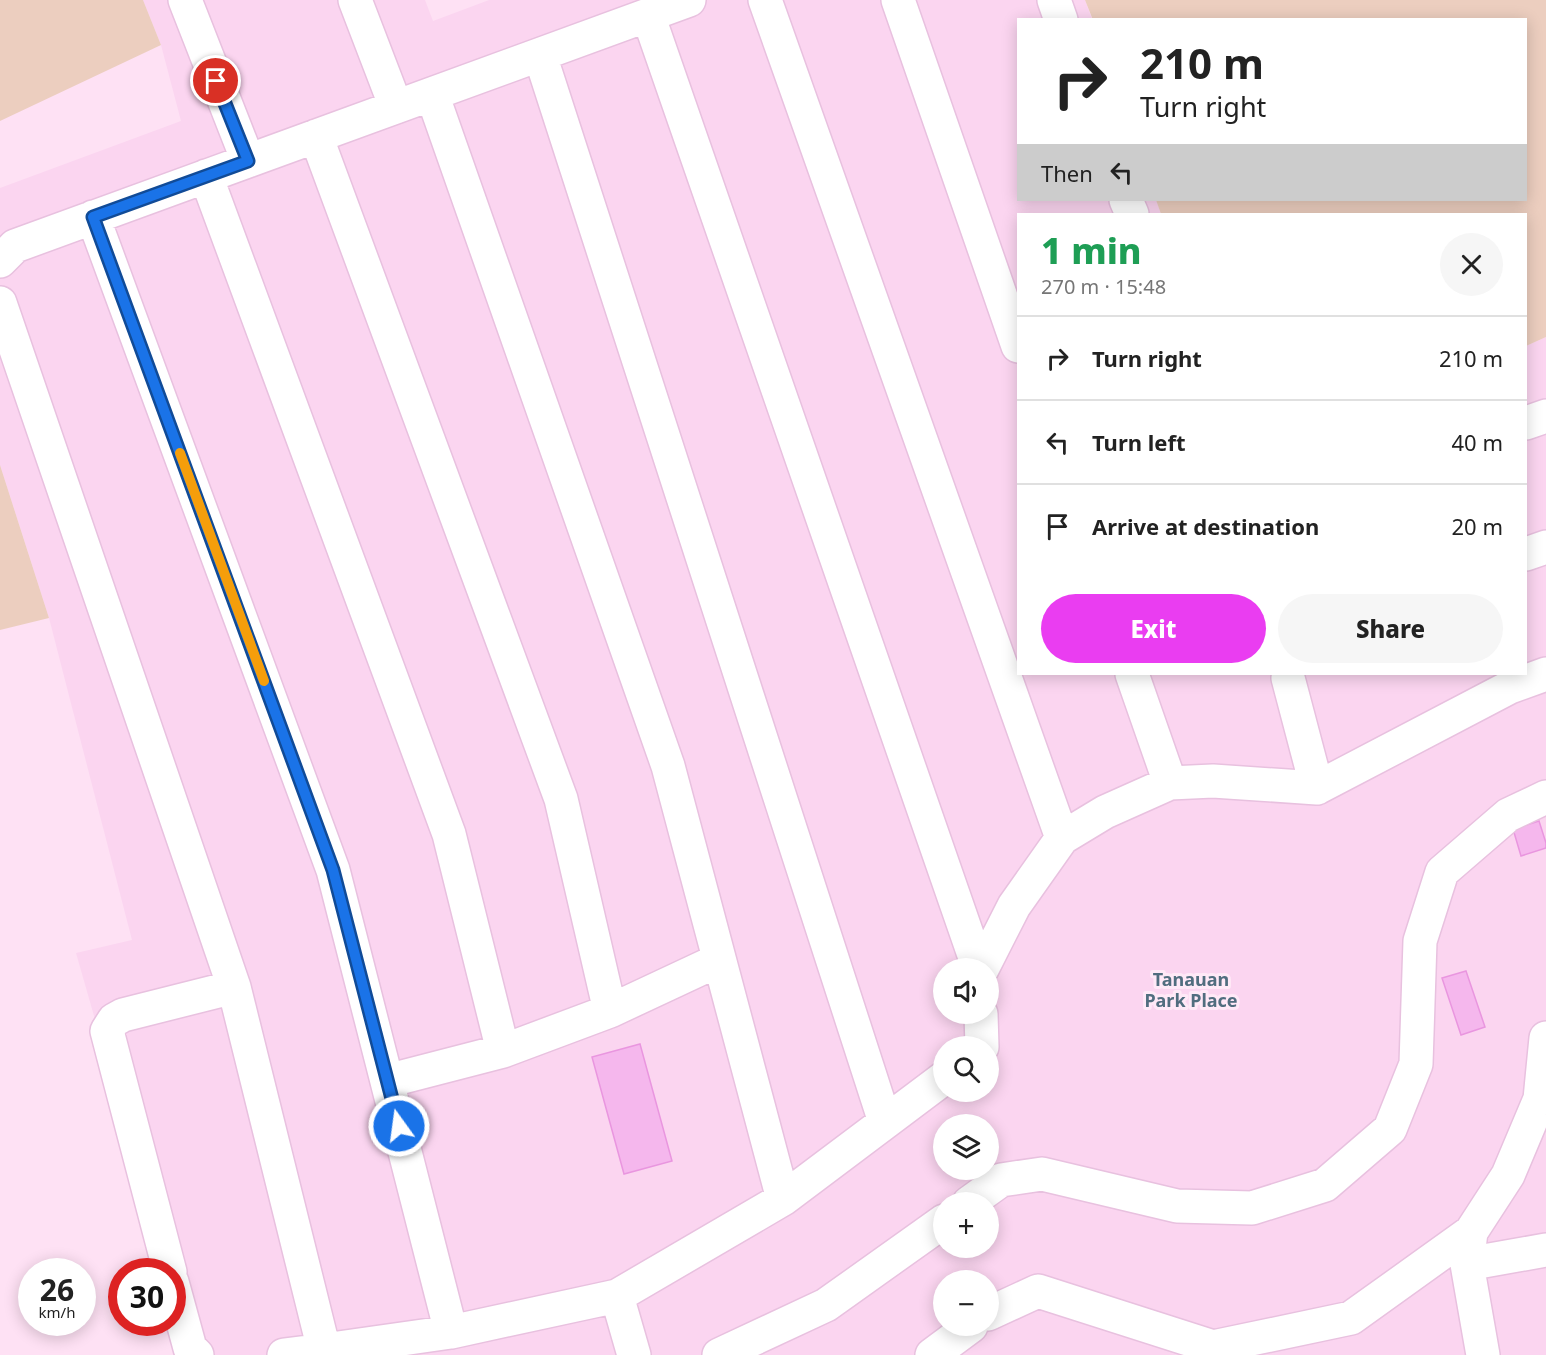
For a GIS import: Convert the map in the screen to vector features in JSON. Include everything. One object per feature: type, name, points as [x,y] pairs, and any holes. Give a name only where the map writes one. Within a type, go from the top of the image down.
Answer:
[{"type":"street","points":[[184,0],[248,161]]},
{"type":"street","points":[[355,0],[396,107]]},
{"type":"street","points":[[0,261],[15,246],[689,0]]},
{"type":"street","points":[[765,0],[1062,838]]},
{"type":"street","points":[[898,0],[1017,343]]},
{"type":"street","points":[[1054,0],[1060,18]]},
{"type":"street","points":[[648,15],[976,958]]},
{"type":"street","points":[[540,55],[885,1122]]},
{"type":"street","points":[[432,94],[668,766],[783,1199]]},
{"type":"street","points":[[316,136],[561,799],[610,1011]]},
{"type":"street","points":[[206,176],[449,834],[502,1051]]},
{"type":"street","points":[[93,217],[333,870],[451,1332]]},
{"type":"street","points":[[0,303],[234,987],[324,1350]]},
{"type":"street","points":[[1527,423],[1546,416]]},
{"type":"street","points":[[1527,554],[1546,547]]},
{"type":"street","points":[[986,958],[1014,906],[1062,838],[1105,812],[1170,783],[1213,781],[1317,788],[1510,687],[1546,674]]},
{"type":"street","points":[[1132,675],[1170,783]]},
{"type":"street","points":[[1290,675],[1317,788]]},
{"type":"street","points":[[984,1192],[1001,1180],[1042,1174],[1177,1206],[1252,1208],[1325,1185],[1390,1129],[1416,1064],[1420,941],[1442,872],[1508,815],[1546,797]]},
{"type":"street","points":[[387,1081],[502,1051],[610,1011],[720,960]]},
{"type":"street","points":[[166,1258],[106,1031],[114,1020],[123,1015],[234,987]]},
{"type":"street","points":[[999,1309],[1038,1291],[1207,1351],[1351,1318],[1471,1232],[1508,1175],[1543,1098],[1546,1038]]},
{"type":"street","points":[[284,1355],[451,1332],[617,1296],[783,1199],[933,1086]]},
{"type":"street","points":[[719,1355],[826,1305],[933,1229]]},
{"type":"street","points":[[1471,1232],[1467,1264],[1481,1354]]},
{"type":"street","points":[[1467,1264],[1546,1250]]},
{"type":"street","points":[[617,1296],[634,1355]]},
{"type":"street","points":[[186,1333],[190,1348],[197,1355]]},
{"type":"street","points":[[932,1355],[958,1336]]},
{"type":"shaded area","points":[[0,0],[143,0],[161,45],[0,121]]},
{"type":"shaded area","points":[[143,0],[425,0],[433,21],[489,0],[1085,0],[1092,18],[1017,18],[1017,201],[1156,201],[1161,213],[1017,213],[1017,675],[1527,675],[1527,346],[1546,337],[1546,1355],[191,1355],[186,1336],[186,1258],[163,1258],[76,953],[132,940],[49,618],[0,465],[0,188],[181,121],[161,45]]},
{"type":"shaded area","points":[[1085,0],[1546,0],[1546,337],[1527,346],[1527,213],[1161,213],[1156,201],[1527,201],[1527,18],[1092,18]]},
{"type":"shaded area","points":[[0,465],[49,618],[0,630]]},
{"type":"building","points":[[1539,821],[1546,848],[1521,856],[1513,829]]},
{"type":"building","points":[[1466,971],[1485,1027],[1461,1035],[1442,978]]},
{"type":"building","points":[[640,1044],[672,1161],[624,1174],[592,1057]]},
{"type":"slow traffic","points":[[180,453],[264,681]]},
{"type":"district","name":"Tanauan Park Place","points":[[1191,990]]},
{"type":"route","points":[[216,81],[248,161],[93,217],[333,870],[399,1126]]}]
